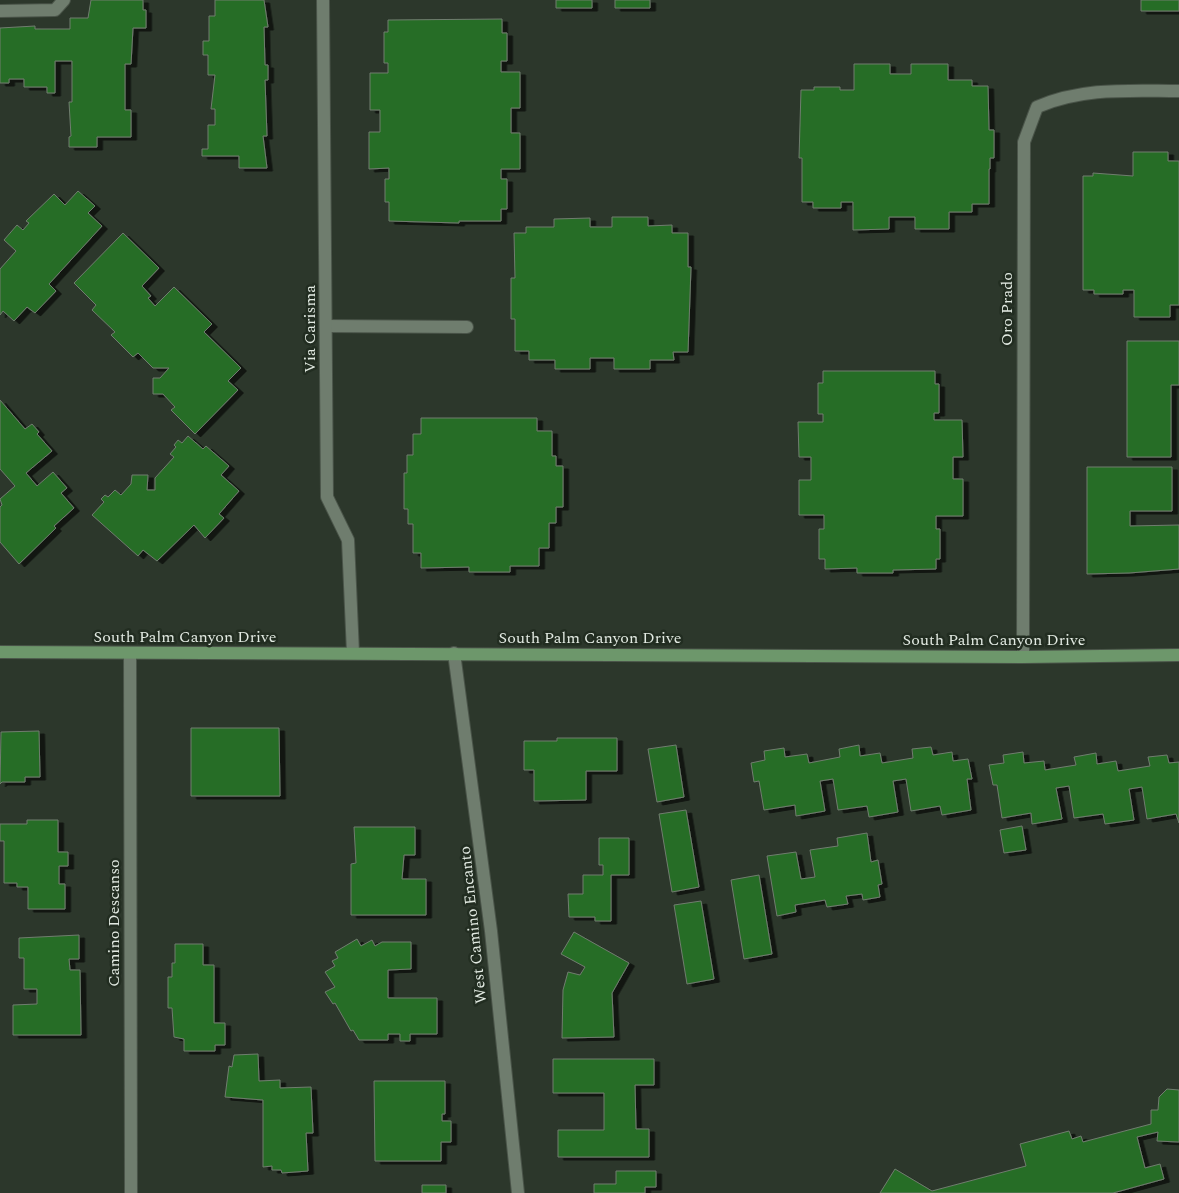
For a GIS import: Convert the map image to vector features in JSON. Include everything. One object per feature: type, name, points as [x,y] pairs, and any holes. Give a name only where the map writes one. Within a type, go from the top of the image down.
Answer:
[{"type":"street","points":[[0,11],[55,10],[64,0]]},
{"type":"street","name":"Via Carisma","points":[[323,0],[327,497],[348,540],[353,653]]},
{"type":"street","name":"Oro Prado","points":[[1023,657],[1024,142],[1037,107],[1059,97],[1097,91],[1179,91]]},
{"type":"street","points":[[326,326],[467,327]]},
{"type":"street","name":"South Palm Canyon Drive","points":[[0,652],[1023,657],[1179,655]]},
{"type":"street","name":"Camino Descanso","points":[[130,653],[131,1193]]},
{"type":"street","name":"West Camino Encanto","points":[[454,653],[475,795],[491,930],[518,1193]]},
{"type":"building","points":[[91,0],[143,0],[143,10],[146,10],[146,28],[133,28],[131,64],[125,64],[125,110],[131,110],[131,137],[97,137],[97,147],[69,147],[69,137],[71,136],[69,102],[72,102],[72,61],[55,61],[55,93],[47,93],[47,87],[24,87],[24,79],[9,79],[9,83],[0,83],[0,28],[35,26],[35,29],[70,29],[70,18],[88,18]]},
{"type":"building","points":[[215,0],[264,0],[268,27],[264,27],[265,65],[268,65],[268,80],[265,80],[267,136],[263,136],[267,168],[239,168],[239,156],[202,156],[202,149],[208,149],[208,125],[215,125],[215,109],[211,109],[215,75],[208,75],[208,55],[203,55],[203,41],[209,41],[209,16],[215,16]]},
{"type":"building","points":[[556,0],[592,0],[592,8],[556,8]]},
{"type":"building","points":[[615,0],[650,0],[650,8],[615,8]]},
{"type":"building","points":[[1141,0],[1179,0],[1179,11],[1141,11]]},
{"type":"building","points":[[502,19],[502,33],[507,33],[507,61],[501,61],[501,72],[520,72],[520,108],[511,108],[511,133],[520,133],[520,169],[501,169],[501,179],[507,179],[507,209],[501,209],[501,221],[459,221],[459,223],[389,221],[389,202],[385,202],[385,179],[389,179],[389,168],[369,169],[369,132],[380,132],[380,110],[370,110],[370,73],[388,73],[388,63],[384,63],[384,32],[388,32],[388,20]]},
{"type":"building","points":[[854,64],[890,64],[890,74],[911,74],[911,64],[948,64],[948,80],[972,80],[972,86],[988,86],[989,130],[994,130],[994,158],[990,158],[989,169],[989,204],[972,204],[972,212],[949,212],[949,229],[915,229],[915,217],[889,217],[889,229],[853,230],[853,202],[841,202],[841,208],[813,208],[813,202],[802,202],[802,158],[799,158],[801,90],[814,90],[814,87],[840,87],[840,90],[854,90]]},
{"type":"building","points":[[1133,152],[1168,152],[1168,161],[1179,161],[1179,305],[1170,305],[1170,317],[1134,317],[1134,290],[1123,290],[1123,294],[1094,294],[1094,290],[1083,290],[1083,176],[1093,176],[1093,173],[1133,176]]},
{"type":"building","points":[[78,191],[95,206],[88,213],[102,226],[49,284],[56,291],[35,313],[27,307],[14,321],[3,311],[0,315],[0,269],[16,251],[4,240],[17,225],[23,230],[29,223],[26,221],[54,194],[65,205]]},
{"type":"building","points":[[612,217],[648,217],[648,226],[672,225],[672,233],[688,233],[688,267],[691,267],[688,352],[673,352],[674,360],[650,360],[650,369],[614,369],[614,358],[590,358],[590,369],[555,369],[555,360],[529,360],[529,351],[515,351],[515,319],[511,319],[511,278],[515,278],[514,233],[526,233],[526,227],[554,227],[554,219],[590,218],[590,227],[612,227]]},
{"type":"building","points":[[123,233],[159,268],[142,286],[151,296],[148,298],[155,306],[174,287],[212,324],[204,332],[241,368],[228,381],[238,390],[195,434],[171,410],[175,407],[163,394],[153,394],[153,378],[160,378],[169,368],[153,368],[138,353],[133,357],[111,335],[115,332],[92,310],[96,305],[74,283]]},
{"type":"building","points":[[1127,341],[1179,341],[1179,385],[1171,385],[1171,457],[1127,457]]},
{"type":"building","points":[[823,371],[935,371],[935,384],[939,384],[939,413],[934,413],[934,420],[962,420],[963,457],[953,457],[953,479],[963,479],[963,516],[936,516],[936,529],[940,529],[940,559],[936,559],[936,569],[893,570],[893,573],[857,573],[857,568],[825,569],[825,559],[819,559],[819,529],[824,529],[824,515],[799,515],[799,480],[811,480],[811,457],[799,457],[798,422],[823,422],[823,414],[818,414],[818,383],[823,383]]},
{"type":"building","points":[[0,400],[25,429],[32,424],[39,432],[37,434],[52,451],[26,473],[37,486],[53,472],[67,488],[61,493],[74,508],[54,526],[56,528],[19,564],[0,542],[0,507],[2,505],[0,499],[15,486],[0,469]]},
{"type":"building","points":[[421,418],[537,418],[537,431],[552,431],[552,456],[556,456],[556,466],[563,466],[563,507],[556,507],[556,523],[549,523],[549,548],[539,548],[539,566],[510,566],[510,572],[469,572],[469,567],[421,568],[421,553],[413,553],[413,524],[408,524],[408,509],[404,509],[404,473],[407,473],[407,455],[413,455],[413,434],[421,434]]},
{"type":"building","points":[[188,436],[203,449],[206,446],[229,466],[221,475],[239,491],[219,514],[224,518],[205,538],[194,525],[157,561],[143,550],[138,556],[92,515],[104,502],[101,499],[105,495],[108,497],[115,490],[121,495],[131,484],[132,475],[148,475],[147,490],[155,490],[155,478],[174,457],[170,454],[176,447],[174,445],[178,440],[182,443]]},
{"type":"building","points":[[1087,467],[1172,467],[1172,511],[1130,511],[1130,526],[1179,525],[1179,569],[1087,574]]},
{"type":"building","points":[[191,728],[279,728],[280,796],[191,796]]},
{"type":"building","points":[[39,731],[40,777],[25,777],[25,782],[2,782],[0,784],[1,732]]},
{"type":"building","points":[[557,738],[617,738],[617,771],[586,771],[586,800],[534,801],[534,770],[524,770],[524,741],[557,741]]},
{"type":"building","points":[[676,745],[684,797],[657,802],[648,749]]},
{"type":"building","points":[[859,745],[860,756],[880,753],[882,763],[913,758],[912,749],[931,747],[933,755],[952,752],[953,761],[968,759],[972,779],[967,779],[971,810],[942,815],[940,806],[911,811],[906,779],[893,781],[898,812],[869,817],[867,806],[838,810],[833,779],[820,781],[825,811],[796,816],[795,805],[764,810],[759,781],[754,782],[751,763],[765,760],[764,751],[784,748],[785,757],[807,754],[809,763],[840,757],[839,749]]},
{"type":"building","points":[[1023,752],[1024,763],[1044,761],[1045,770],[1076,765],[1074,757],[1096,753],[1097,764],[1116,761],[1118,771],[1150,766],[1148,757],[1167,755],[1169,763],[1179,762],[1179,823],[1176,814],[1147,819],[1142,787],[1129,789],[1134,820],[1105,824],[1103,814],[1074,818],[1069,786],[1056,788],[1062,819],[1032,824],[1031,813],[1002,818],[997,785],[993,785],[989,765],[1004,763],[1003,755]]},
{"type":"building","points":[[686,810],[699,887],[672,892],[659,814]]},
{"type":"building","points":[[27,820],[58,820],[58,852],[68,852],[68,866],[59,866],[59,884],[65,884],[65,909],[28,909],[28,887],[17,887],[17,883],[4,883],[4,841],[0,841],[0,824],[27,824]]},
{"type":"building","points":[[1022,826],[1026,850],[1004,853],[1000,830]]},
{"type":"building","points":[[354,827],[415,827],[415,855],[404,855],[402,879],[426,879],[426,915],[351,915],[351,864],[356,863]]},
{"type":"building","points":[[867,833],[871,862],[878,860],[882,884],[878,885],[880,897],[863,900],[862,894],[846,896],[848,904],[827,907],[825,900],[795,905],[796,912],[777,916],[767,856],[796,852],[801,879],[815,877],[810,850],[838,846],[837,838]]},
{"type":"building","points":[[599,838],[629,838],[629,875],[611,875],[611,921],[595,921],[595,917],[569,917],[568,894],[583,894],[583,875],[603,875],[603,865],[599,865]]},
{"type":"building","points":[[759,875],[772,954],[744,959],[731,880]]},
{"type":"building","points":[[701,901],[714,979],[687,984],[674,905]]},
{"type":"building","points":[[574,932],[629,963],[612,993],[614,1037],[562,1038],[563,990],[568,972],[580,975],[585,967],[561,954]]},
{"type":"building","points":[[79,935],[79,959],[69,959],[70,970],[80,970],[81,1035],[13,1035],[13,1005],[37,1004],[37,989],[24,989],[24,958],[19,958],[19,938]]},
{"type":"building","points":[[357,939],[361,946],[372,940],[375,946],[382,942],[411,942],[411,969],[388,970],[388,998],[437,998],[437,1034],[410,1034],[410,1041],[400,1041],[400,1034],[388,1034],[388,1040],[359,1040],[353,1030],[351,1031],[335,1003],[333,1004],[325,992],[335,987],[325,972],[335,966],[332,961],[338,958],[335,952]]},
{"type":"building","points":[[175,944],[203,944],[203,965],[214,965],[214,1023],[225,1023],[225,1045],[215,1045],[215,1051],[184,1051],[184,1039],[174,1037],[172,1008],[168,1008],[168,977],[172,977],[172,963],[175,963]]},
{"type":"building","points":[[258,1054],[259,1081],[280,1080],[280,1088],[311,1087],[313,1133],[306,1133],[308,1171],[282,1173],[281,1170],[272,1170],[272,1166],[263,1167],[263,1100],[225,1097],[229,1066],[232,1067],[234,1055]]},
{"type":"building","points":[[553,1059],[654,1059],[654,1085],[635,1085],[636,1129],[649,1129],[649,1157],[558,1157],[558,1130],[604,1130],[604,1093],[553,1093]]},
{"type":"building","points":[[374,1081],[445,1081],[445,1114],[442,1114],[442,1121],[451,1121],[451,1142],[441,1142],[441,1161],[375,1161]]},
{"type":"building","points":[[1167,1089],[1179,1090],[1179,1142],[1157,1141],[1158,1132],[1137,1137],[1145,1168],[1160,1164],[1164,1179],[1113,1193],[880,1193],[895,1169],[932,1191],[1026,1166],[1020,1144],[1069,1131],[1072,1139],[1081,1136],[1083,1142],[1151,1124],[1151,1110],[1158,1110],[1159,1097]]},
{"type":"building","points":[[616,1171],[656,1171],[656,1187],[645,1187],[645,1193],[594,1193],[594,1184],[616,1184]]},
{"type":"building","points":[[422,1185],[446,1185],[446,1193],[422,1193]]}]
